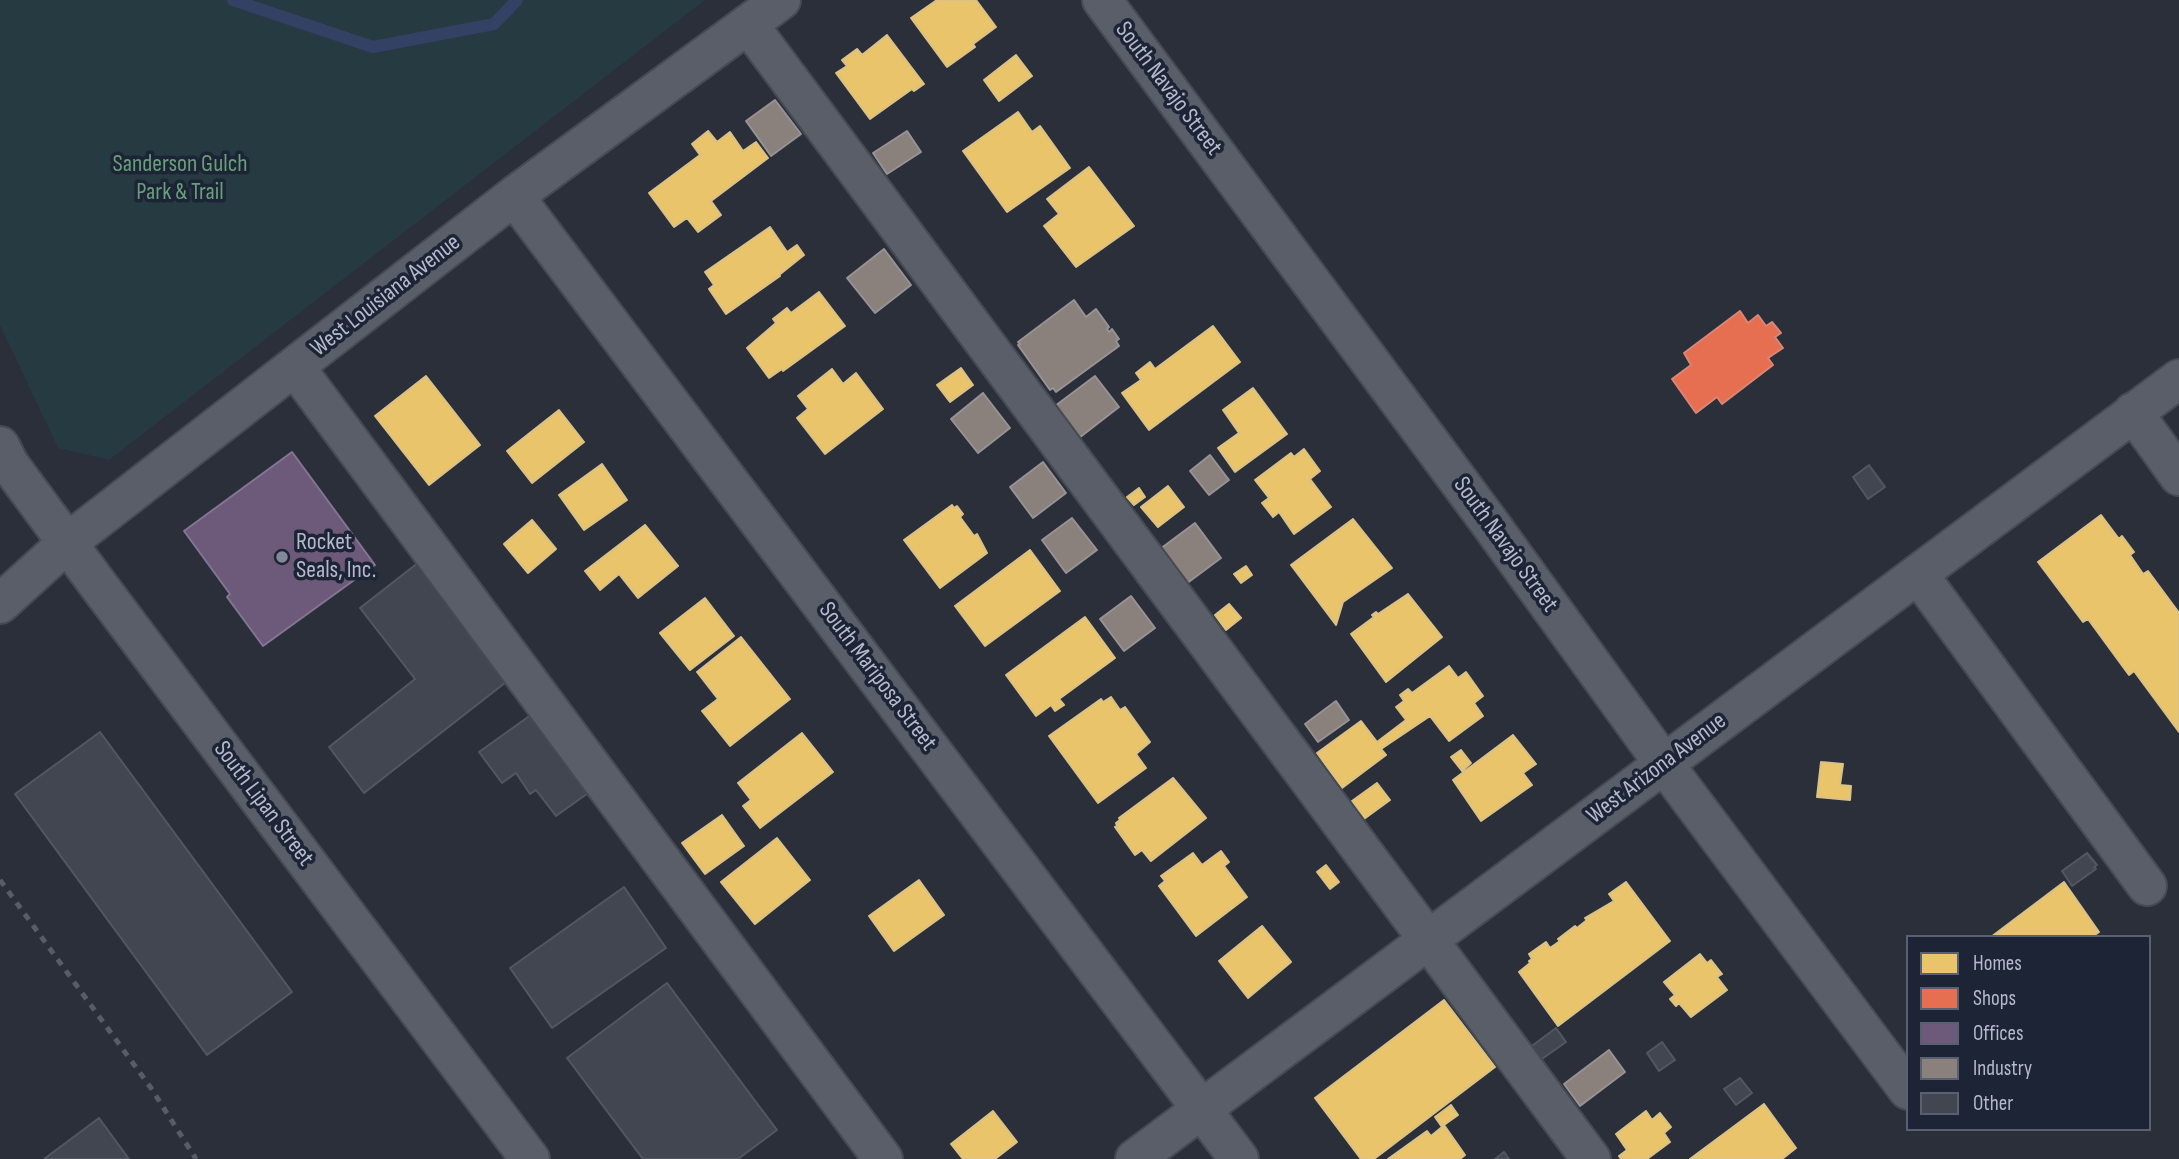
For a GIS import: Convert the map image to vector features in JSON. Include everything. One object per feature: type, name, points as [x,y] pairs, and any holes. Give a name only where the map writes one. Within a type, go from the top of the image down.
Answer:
[{"type":"street","name":"West Louisiana Avenue","points":[[0,604],[67,543],[295,366],[514,197],[781,0]]},
{"type":"street","name":"South Navajo Street","points":[[1102,0],[1489,522],[1664,764],[1906,1087]]},
{"type":"street","points":[[748,24],[1591,1159]]},
{"type":"street","name":"South Mariposa Street","points":[[514,197],[1239,1159]]},
{"type":"street","points":[[295,366],[883,1159]]},
{"type":"street","name":"West Arizona Avenue","points":[[1135,1159],[2179,379]]},
{"type":"street","points":[[2133,412],[2179,476]]},
{"type":"street","name":"South Lipan Street","points":[[0,446],[9,464],[67,543],[530,1159]]},
{"type":"street","points":[[1918,574],[2147,886]]},
{"type":"green space","name":"Sanderson Gulch Park & Trail","points":[[0,0],[705,0],[109,460],[58,448],[0,325]]},
{"type":"building: Homes","points":[[937,0],[976,0],[996,27],[973,44],[975,47],[947,67],[911,18]]},
{"type":"building: Homes","points":[[887,35],[924,84],[914,91],[912,89],[870,119],[836,73],[847,66],[842,60],[857,49],[862,55]]},
{"type":"building: Homes","points":[[1016,55],[1032,76],[999,101],[984,80]]},
{"type":"building: Homes","points":[[1018,112],[1032,132],[1040,126],[1070,168],[1007,212],[963,151]]},
{"type":"building: Homes","points":[[708,131],[717,142],[730,132],[743,151],[756,142],[768,158],[711,201],[721,215],[698,232],[687,218],[674,227],[649,193],[700,155],[692,144]]},
{"type":"building: Homes","points":[[1089,167],[1134,226],[1076,267],[1044,226],[1059,214],[1047,199]]},
{"type":"building: Homes","points":[[770,227],[787,252],[797,245],[804,255],[780,276],[726,314],[709,289],[714,285],[705,272]]},
{"type":"building: Homes","points":[[819,292],[845,326],[783,371],[782,369],[769,378],[747,348],[776,323],[773,319],[787,308],[791,313]]},
{"type":"building: Homes","points":[[1213,326],[1240,362],[1149,430],[1122,393],[1141,380],[1136,373],[1150,362],[1155,369]]},
{"type":"building: Homes","points":[[961,368],[973,385],[950,402],[937,385]]},
{"type":"building: Homes","points":[[832,369],[843,384],[856,373],[883,409],[825,454],[797,418],[808,409],[798,396]]},
{"type":"building: Homes","points":[[426,376],[480,445],[429,485],[375,416]]},
{"type":"building: Homes","points":[[1253,388],[1287,434],[1235,472],[1218,448],[1239,433],[1223,410]]},
{"type":"building: Homes","points":[[559,410],[584,442],[532,483],[507,451]]},
{"type":"building: Homes","points":[[1304,449],[1320,471],[1310,479],[1331,507],[1294,534],[1279,512],[1273,517],[1262,503],[1269,498],[1255,480],[1291,453],[1294,457]]},
{"type":"building: Homes","points":[[602,464],[627,500],[584,530],[559,495]]},
{"type":"building: Homes","points":[[1168,486],[1184,507],[1158,527],[1141,507]]},
{"type":"building: Homes","points":[[1139,488],[1145,497],[1134,505],[1127,497]]},
{"type":"building: Homes","points":[[952,505],[954,508],[957,506],[963,514],[960,517],[974,536],[977,534],[987,553],[940,588],[904,540]]},
{"type":"building: Homes","points":[[2101,515],[2119,539],[2122,536],[2134,552],[2130,555],[2143,574],[2148,571],[2179,613],[2179,732],[2134,671],[2129,675],[2088,619],[2083,622],[2038,562]]},
{"type":"building: Homes","points":[[1353,519],[1392,568],[1343,602],[1336,625],[1291,565]]},
{"type":"building: Homes","points":[[532,520],[556,549],[528,573],[504,544]]},
{"type":"building: Homes","points":[[645,525],[678,566],[638,598],[619,574],[600,590],[585,571]]},
{"type":"building: Homes","points":[[1030,550],[1060,591],[985,646],[955,606]]},
{"type":"building: Homes","points":[[1246,566],[1252,575],[1241,583],[1234,574]]},
{"type":"building: Homes","points":[[1408,594],[1442,637],[1386,682],[1351,634],[1374,617],[1372,615],[1376,612],[1378,614]]},
{"type":"building: Homes","points":[[705,598],[734,636],[690,670],[660,633]]},
{"type":"building: Homes","points":[[1229,604],[1241,618],[1226,630],[1215,615]]},
{"type":"building: Homes","points":[[1085,617],[1115,658],[1059,699],[1064,705],[1055,711],[1051,705],[1036,716],[1006,675]]},
{"type":"building: Homes","points":[[741,637],[790,699],[730,746],[702,711],[718,699],[697,672]]},
{"type":"building: Homes","points":[[1449,666],[1458,678],[1466,672],[1483,696],[1474,703],[1483,716],[1449,741],[1430,716],[1381,749],[1386,755],[1342,788],[1317,753],[1361,721],[1377,742],[1406,720],[1396,707],[1404,701],[1400,695],[1408,689],[1412,693]]},
{"type":"building: Homes","points":[[1111,697],[1120,710],[1125,707],[1150,742],[1136,754],[1146,768],[1098,803],[1049,736],[1101,699],[1103,702]]},
{"type":"building: Homes","points":[[802,733],[833,772],[760,828],[743,806],[751,800],[738,783]]},
{"type":"building: Homes","points":[[1513,735],[1536,764],[1523,773],[1532,785],[1481,821],[1453,780]]},
{"type":"building: Homes","points":[[1461,750],[1471,763],[1462,771],[1451,757]]},
{"type":"building: Homes","points":[[1821,762],[1843,764],[1840,785],[1851,786],[1850,800],[1817,797]]},
{"type":"building: Homes","points":[[1173,778],[1206,818],[1151,861],[1142,850],[1135,855],[1115,827],[1116,823]]},
{"type":"building: Homes","points":[[1377,783],[1390,800],[1364,819],[1352,801]]},
{"type":"building: Homes","points":[[722,815],[744,846],[705,874],[682,843]]},
{"type":"building: Homes","points":[[777,838],[810,880],[755,924],[721,882]]},
{"type":"building: Homes","points":[[1221,851],[1229,862],[1224,866],[1247,897],[1196,936],[1159,886],[1165,881],[1161,876],[1193,853],[1202,865]]},
{"type":"building: Homes","points":[[1326,865],[1339,882],[1330,889],[1317,872]]},
{"type":"building: Homes","points":[[919,880],[944,915],[894,951],[869,916]]},
{"type":"building: Homes","points":[[1626,882],[1670,941],[1558,1026],[1519,972],[1530,963],[1532,959],[1529,954],[1546,942],[1550,948],[1575,926],[1577,928],[1587,920],[1585,918],[1614,901],[1609,894]]},
{"type":"building: Homes","points":[[2064,882],[2099,932],[2095,935],[1994,935]]},
{"type":"building: Homes","points":[[1262,926],[1291,962],[1248,998],[1219,961]]},
{"type":"building: Homes","points":[[1700,954],[1707,963],[1711,960],[1722,974],[1717,977],[1727,990],[1691,1017],[1679,1003],[1676,1006],[1670,999],[1675,995],[1664,982]]},
{"type":"building: Homes","points":[[1444,1000],[1495,1067],[1374,1159],[1361,1159],[1315,1098]]},
{"type":"building: Homes","points":[[1764,1104],[1796,1148],[1782,1159],[1690,1159]]},
{"type":"building: Homes","points":[[1451,1105],[1458,1115],[1444,1125],[1465,1155],[1460,1159],[1388,1159],[1427,1131],[1431,1136],[1442,1127],[1435,1117]]},
{"type":"building: Homes","points":[[993,1111],[1017,1142],[995,1159],[963,1159],[951,1144]]},
{"type":"building: Homes","points":[[1646,1111],[1652,1120],[1660,1113],[1671,1127],[1664,1133],[1670,1142],[1647,1159],[1621,1159],[1619,1156],[1627,1150],[1616,1134]]},
{"type":"building: Shops","points":[[1740,311],[1748,323],[1758,315],[1766,326],[1772,322],[1781,333],[1775,337],[1783,348],[1768,358],[1773,365],[1722,404],[1717,397],[1696,413],[1672,379],[1691,365],[1684,353]]},
{"type":"building: Offices","points":[[292,452],[375,565],[263,646],[227,597],[230,594],[184,531]]},
{"type":"building: Industry","points":[[775,100],[801,134],[771,156],[746,121]]},
{"type":"building: Industry","points":[[907,131],[921,152],[887,174],[873,153]]},
{"type":"building: Industry","points":[[884,249],[911,285],[875,313],[847,278]]},
{"type":"building: Industry","points":[[1074,300],[1086,317],[1096,309],[1109,327],[1109,332],[1112,329],[1119,339],[1116,341],[1119,346],[1056,392],[1053,388],[1050,390],[1018,342]]},
{"type":"building: Industry","points":[[1095,376],[1119,407],[1079,438],[1055,406]]},
{"type":"building: Industry","points":[[983,393],[1010,428],[978,453],[951,419]]},
{"type":"building: Industry","points":[[1210,455],[1229,480],[1209,495],[1190,471]]},
{"type":"building: Industry","points":[[1043,462],[1066,493],[1033,518],[1010,487]]},
{"type":"building: Industry","points":[[1072,518],[1097,550],[1066,573],[1042,540]]},
{"type":"building: Industry","points":[[1195,523],[1221,558],[1186,584],[1160,549]]},
{"type":"building: Industry","points":[[1131,596],[1155,628],[1124,651],[1100,619]]},
{"type":"building: Industry","points":[[1336,701],[1349,720],[1318,742],[1305,724]]},
{"type":"building: Industry","points":[[1609,1050],[1625,1072],[1580,1106],[1564,1084]]},
{"type":"building: Other","points":[[1869,465],[1885,487],[1868,499],[1853,477]]},
{"type":"building: Other","points":[[419,562],[510,679],[364,793],[329,747],[415,679],[360,608]]},
{"type":"building: Other","points":[[535,712],[591,791],[556,816],[536,790],[530,794],[516,773],[502,783],[479,752]]},
{"type":"building: Other","points":[[100,732],[292,992],[207,1055],[15,794]]},
{"type":"building: Other","points":[[2087,853],[2097,865],[2094,867],[2096,869],[2072,886],[2062,871]]},
{"type":"building: Other","points":[[624,887],[666,948],[552,1028],[510,968]]},
{"type":"building: Other","points":[[667,983],[777,1130],[738,1159],[643,1159],[567,1058]]},
{"type":"building: Other","points":[[1556,1028],[1566,1042],[1539,1061],[1529,1048]]},
{"type":"building: Other","points":[[1662,1042],[1675,1060],[1659,1071],[1647,1053]]},
{"type":"building: Other","points":[[1740,1078],[1752,1093],[1736,1105],[1724,1089]]},
{"type":"building: Other","points":[[99,1118],[129,1159],[44,1159]]},
{"type":"building: Other","points":[[1504,1152],[1509,1159],[1495,1159]]},
{"type":"waterway","points":[[233,0],[373,47],[494,24],[517,0]]},
{"type":"railway","points":[[0,880],[151,1088],[196,1159]]},
{"type":"place","name":"Rocket Seals, Inc.","points":[[282,557]]}]
